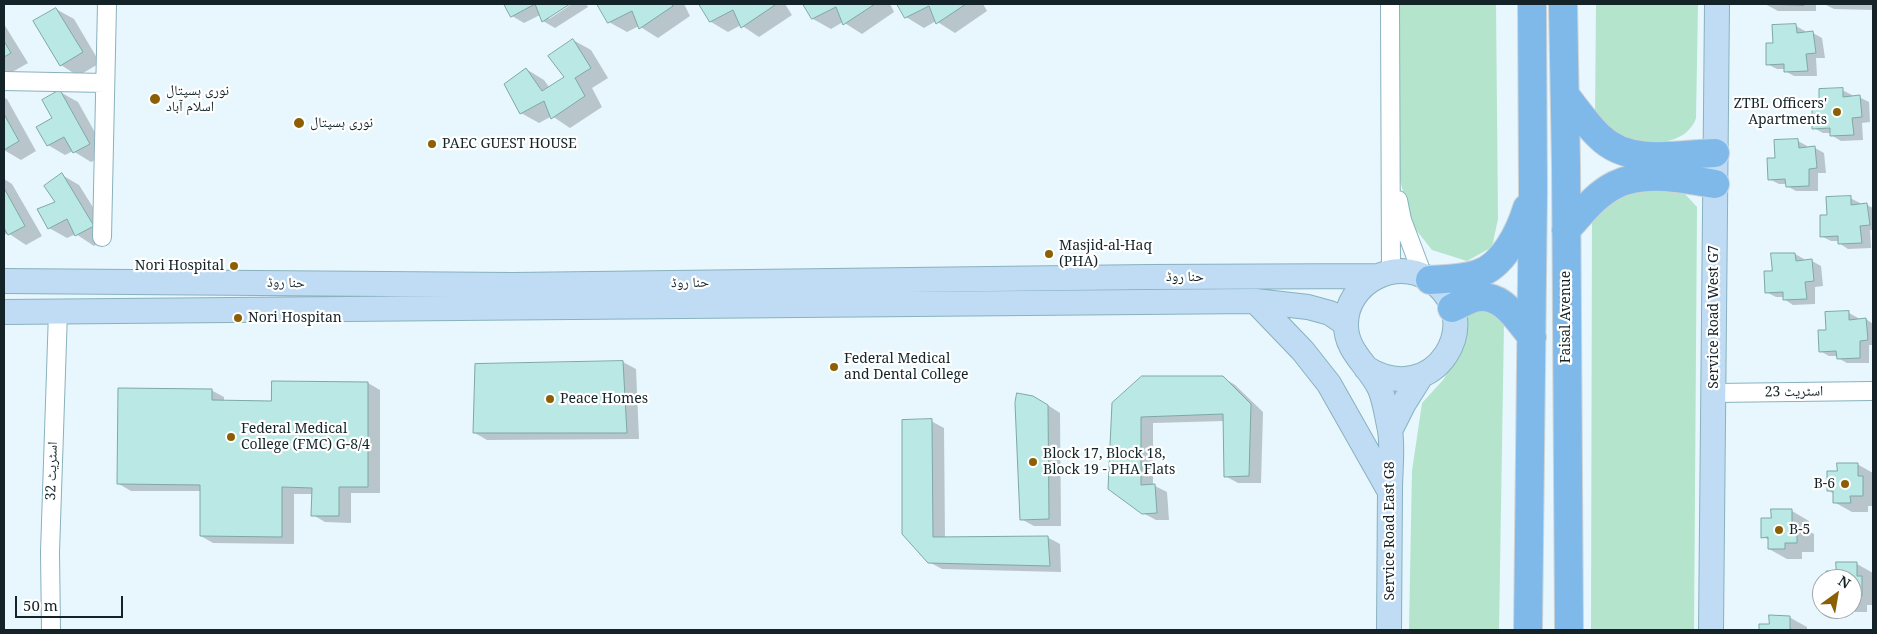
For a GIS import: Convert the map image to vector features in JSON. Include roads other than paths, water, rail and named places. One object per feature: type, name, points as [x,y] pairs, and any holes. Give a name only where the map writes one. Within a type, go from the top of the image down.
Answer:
[{"type":"main road","points":[[1528,630],[1533,191],[1532,4]]},
{"type":"main road","name":"Faisal Avenue","points":[[1563,4],[1569,630]]},
{"type":"main road","points":[[1565,95],[1600,138],[1612,146],[1629,153],[1644,156],[1715,152]]},
{"type":"main road","points":[[1566,230],[1595,199],[1614,185],[1634,178],[1670,178],[1715,184]]},
{"type":"main road","points":[[1427,278],[1463,277],[1479,274],[1492,265],[1508,250],[1517,234],[1533,191]]},
{"type":"main road","points":[[1452,308],[1473,298],[1487,297],[1508,308],[1532,337]]},
{"type":"street","points":[[102,237],[107,4]]},
{"type":"street","points":[[1384,274],[1391,160],[1390,4]]},
{"type":"street","name":"Service Road West G7","points":[[1711,630],[1717,4]]},
{"type":"street","points":[[4,81],[105,83]]},
{"type":"street","points":[[1391,160],[1402,220],[1427,278]]},
{"type":"street","points":[[1366,368],[1388,378],[1405,379],[1421,376],[1438,365],[1450,348],[1455,329],[1452,308],[1444,292],[1427,278],[1402,271],[1384,274],[1361,287],[1350,304],[1346,324],[1347,336],[1357,358],[1380,389],[1390,431]]},
{"type":"street","name":"حنا روڈ","points":[[4,281],[513,285],[1384,274]]},
{"type":"street","points":[[786,305],[787,282]]},
{"type":"street","points":[[1254,301],[1303,351],[1329,384],[1390,492]]},
{"type":"street","name":"حنا روڈ","points":[[4,312],[1254,301],[1308,307],[1330,313],[1346,324]]},
{"type":"street","name":"اسٹریٹ 32","points":[[52,630],[50,552],[58,312]]},
{"type":"street","points":[[1390,431],[1404,403],[1421,376]]},
{"type":"street","name":"اسٹریٹ 23","points":[[1714,393],[1873,391]]},
{"type":"street","name":"Service Road East G8","points":[[1389,630],[1390,431]]},
{"type":"place","name":"نوری ہسپتال اسلام آباد","points":[[155,99]]},
{"type":"place","name":"ZTBL Officers' Apartments","points":[[1837,112]]},
{"type":"place","name":"نوری ہسپتال","points":[[299,123]]},
{"type":"place","name":"PAEC GUEST HOUSE","points":[[432,144]]},
{"type":"place","name":"Masjid-al-Haq (PHA)","points":[[1049,254]]},
{"type":"place","name":"Nori Hospital","points":[[234,266]]},
{"type":"place","name":"Nori Hospitan","points":[[238,318]]},
{"type":"place","name":"Federal Medical and Dental College","points":[[834,367]]},
{"type":"place","name":"Peace Homes","points":[[550,399]]},
{"type":"place","name":"Federal Medical College (FMC) G-8/4","points":[[231,437]]},
{"type":"place","name":"Block 17, Block 18, Block 19 - PHA Flats","points":[[1033,462]]},
{"type":"place","name":"B-6","points":[[1845,484]]},
{"type":"place","name":"B-5","points":[[1779,530]]}]
